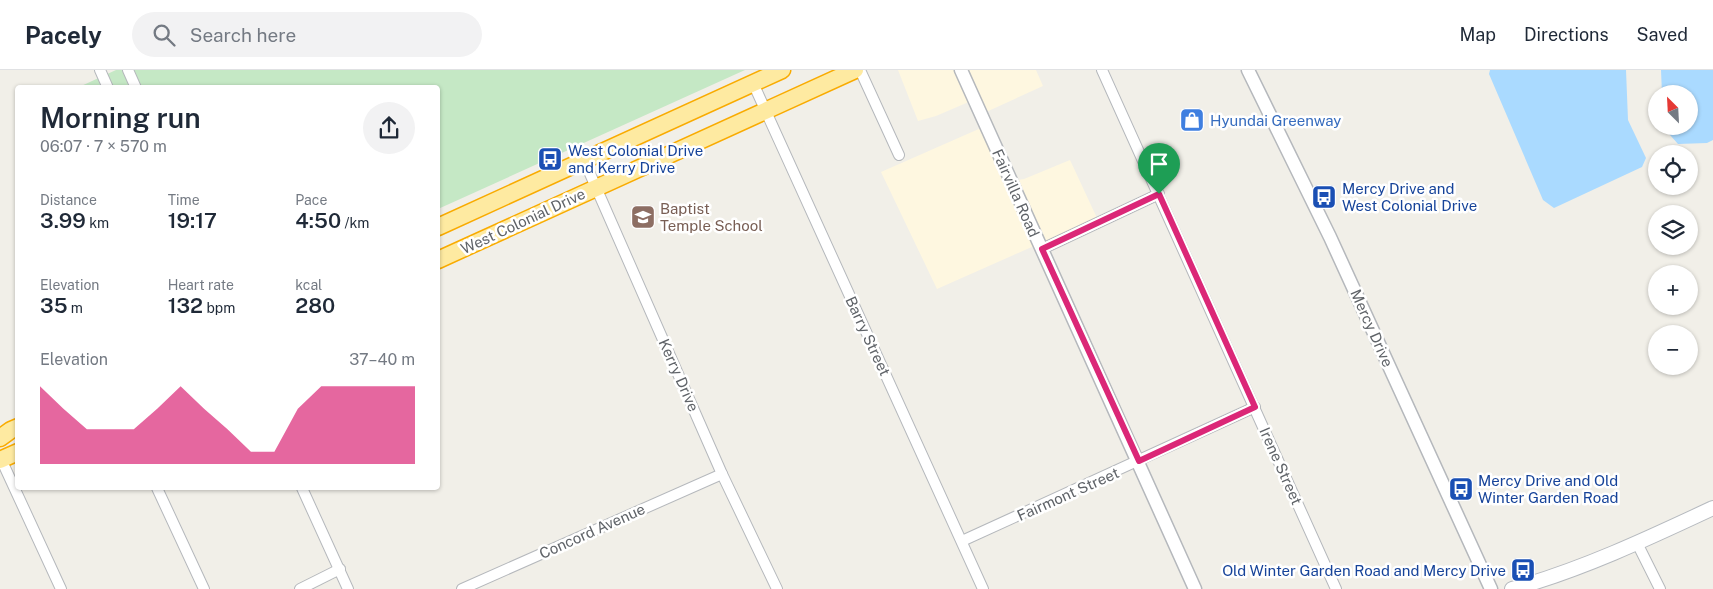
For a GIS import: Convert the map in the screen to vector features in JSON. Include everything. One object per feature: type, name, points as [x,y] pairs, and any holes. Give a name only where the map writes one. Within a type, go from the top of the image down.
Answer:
[{"type":"highway","name":"West Colonial Drive","points":[[440,226],[782,70]]},
{"type":"highway","name":"West Colonial Drive","points":[[440,259],[855,70]]},
{"type":"highway","points":[[0,428],[15,420]]},
{"type":"highway","points":[[0,438],[15,428]]},
{"type":"highway","points":[[0,458],[15,453]]},
{"type":"main road","points":[[1512,589],[1637,543],[1713,508]]},
{"type":"street","points":[[100,70],[107,85]]},
{"type":"street","points":[[128,70],[135,85]]},
{"type":"street","points":[[860,70],[899,155]]},
{"type":"street","name":"Fairvilla Road","points":[[961,70],[1139,461],[1195,589]]},
{"type":"street","name":"Irene Street","points":[[1102,70],[1336,589]]},
{"type":"street","name":"Mercy Drive","points":[[1248,70],[1330,237],[1491,589]]},
{"type":"street","name":"Barry Street","points":[[753,83],[983,589]]},
{"type":"street","name":"Kerry Drive","points":[[584,160],[722,474],[777,589]]},
{"type":"street","points":[[1042,249],[1159,194]]},
{"type":"street","name":"Fairmont Street","points":[[962,541],[1255,407]]},
{"type":"street","points":[[0,458],[61,589]]},
{"type":"street","name":"Concord Avenue","points":[[462,589],[722,474]]},
{"type":"street","points":[[159,490],[204,589]]},
{"type":"street","points":[[303,490],[348,589]]},
{"type":"street","points":[[1637,543],[1660,589]]},
{"type":"street","points":[[300,589],[340,569]]},
{"type":"shaded area","points":[[898,70],[1036,70],[1043,86],[984,113],[978,98],[936,116],[918,121]]},
{"type":"shaded area","points":[[981,128],[1006,182],[1024,179],[1070,160],[1097,218],[937,289],[881,172]]},
{"type":"green space","points":[[116,70],[745,70],[440,208],[440,85],[83,85]]},
{"type":"water","points":[[1490,70],[1626,70],[1628,120],[1646,158],[1642,167],[1554,208],[1543,200],[1489,74]]},
{"type":"water","points":[[1661,70],[1713,70],[1713,140],[1707,143],[1678,144],[1670,135],[1698,135],[1698,85],[1662,85]]},
{"type":"place","name":"Hyundai Greenway","points":[[1192,120]]},
{"type":"place","name":"West Colonial Drive and Kerry Drive","points":[[550,159]]},
{"type":"place","name":"Mercy Drive and West Colonial Drive","points":[[1324,197]]},
{"type":"place","name":"Baptist Temple School","points":[[643,217]]},
{"type":"place","name":"Mercy Drive and Old Winter Garden Road","points":[[1461,489]]},
{"type":"place","name":"Old Winter Garden Road and Mercy Drive","points":[[1523,570]]},
{"type":"route","points":[[1159,194],[1255,407],[1139,461],[1042,249],[1159,194]]}]
